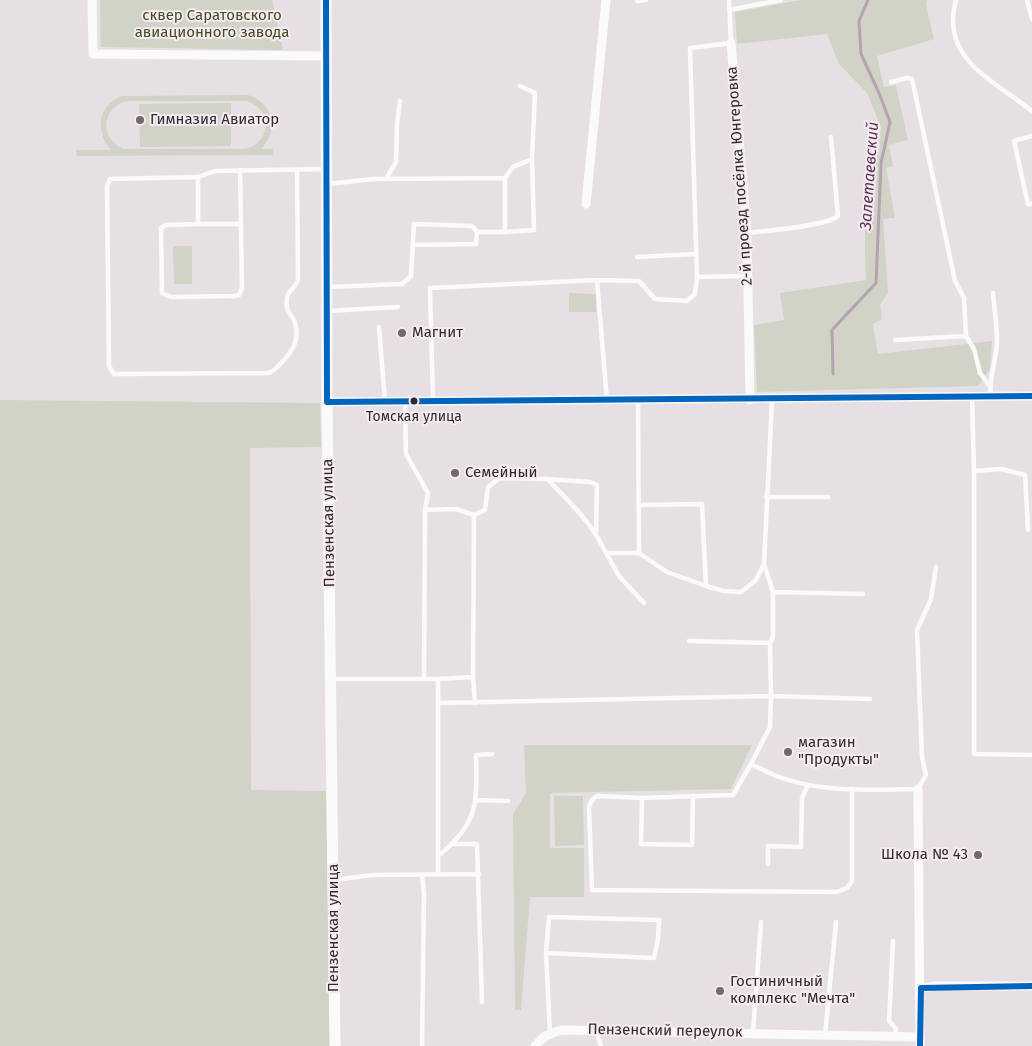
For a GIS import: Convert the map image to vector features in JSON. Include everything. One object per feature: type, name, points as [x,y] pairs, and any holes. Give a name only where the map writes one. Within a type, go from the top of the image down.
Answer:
[{"type":"street","points":[[92,0],[93,54],[326,56]]},
{"type":"street","name":"Пензенская улица","points":[[326,0],[327,402],[335,1046]]},
{"type":"street","points":[[586,204],[606,0]]},
{"type":"street","name":"2-й проезд посёлка Юнгеровка","points":[[731,43],[747,233],[750,400]]},
{"type":"street","points":[[327,402],[772,400],[1032,396]]},
{"type":"street","points":[[918,790],[920,1042]]},
{"type":"street","points":[[921,988],[936,986],[1032,986]]},
{"type":"street","name":"Пензенский переулок","points":[[550,1032],[561,1030],[596,1030],[895,1036],[920,1042]]},
{"type":"street","points":[[535,1046],[550,1032]]},
{"type":"lane","points":[[637,1],[646,0]]},
{"type":"lane","points":[[433,402],[430,288],[597,280],[639,281],[655,299],[687,301],[694,294],[697,277],[690,48],[731,43],[729,0]]},
{"type":"lane","points":[[730,10],[782,0]]},
{"type":"lane","points":[[956,0],[952,14],[956,38],[966,59],[987,80],[1032,111]]},
{"type":"lane","points":[[1027,0],[1032,19]]},
{"type":"lane","points":[[891,82],[907,78],[912,79],[955,280],[964,298],[966,336],[974,349],[980,373],[989,385]]},
{"type":"lane","points":[[477,232],[534,230],[532,159],[535,93],[520,86]]},
{"type":"lane","points":[[386,179],[396,162],[396,124],[400,101]]},
{"type":"lane","points":[[1032,136],[1014,141],[1028,204],[1032,204]]},
{"type":"lane","points":[[747,233],[803,226],[834,220],[838,216],[831,137]]},
{"type":"lane","points":[[505,232],[505,178],[513,167],[532,159]]},
{"type":"lane","points":[[297,170],[298,283],[287,298],[288,313],[296,324],[296,344],[293,351],[275,370],[268,373],[114,374],[109,366],[107,181],[114,178],[198,177],[215,171],[327,169]]},
{"type":"lane","points":[[240,170],[241,224],[242,288],[239,295],[166,296],[161,289],[161,228],[166,225],[241,224]]},
{"type":"lane","points":[[198,177],[198,224]]},
{"type":"lane","points":[[327,184],[386,179],[505,178]]},
{"type":"lane","points":[[327,287],[402,284],[411,276],[414,224],[472,226],[477,232],[476,244],[413,245]]},
{"type":"lane","points":[[638,257],[696,254]]},
{"type":"lane","points":[[697,277],[747,276]]},
{"type":"lane","points":[[597,280],[607,401]]},
{"type":"lane","points":[[991,397],[989,385],[993,372],[997,340],[993,293]]},
{"type":"lane","points":[[327,311],[398,307]]},
{"type":"lane","points":[[379,328],[385,403]]},
{"type":"lane","points":[[894,340],[966,336]]},
{"type":"lane","points":[[972,397],[974,471],[974,754],[1032,755]]},
{"type":"lane","points":[[638,400],[639,553]]},
{"type":"lane","points":[[772,400],[764,564],[773,592],[773,636],[770,643],[770,727],[733,795],[642,798],[597,796],[592,800],[589,807],[592,890],[768,888],[837,892],[847,888],[852,881],[852,788]]},
{"type":"lane","points":[[405,403],[406,454],[428,493],[425,510],[424,678]]},
{"type":"lane","points":[[974,471],[1001,469],[1025,475],[1028,530]]},
{"type":"lane","points":[[425,510],[456,509],[474,514],[485,510],[488,487],[500,478],[590,482],[597,485],[596,532]]},
{"type":"lane","points":[[546,479],[582,514],[596,532],[618,576],[644,603]]},
{"type":"lane","points":[[766,497],[828,497]]},
{"type":"lane","points":[[639,506],[702,504],[706,586]]},
{"type":"lane","points":[[474,514],[473,677],[475,702]]},
{"type":"lane","points":[[606,553],[639,553],[667,572],[724,591],[741,592],[756,580],[764,564]]},
{"type":"lane","points":[[751,764],[779,777],[808,784],[852,788],[918,790],[926,774],[922,756],[917,630],[931,598],[936,567]]},
{"type":"lane","points":[[773,592],[863,594]]},
{"type":"lane","points":[[690,641],[770,643]]},
{"type":"lane","points":[[331,679],[438,679],[473,677]]},
{"type":"lane","points":[[438,679],[438,873]]},
{"type":"lane","points":[[438,704],[771,696],[870,699]]},
{"type":"lane","points":[[438,856],[453,844],[473,814],[477,800],[476,756],[492,754]]},
{"type":"lane","points":[[768,864],[768,846],[801,847],[802,798],[808,784]]},
{"type":"lane","points":[[642,798],[641,844],[692,845],[693,796]]},
{"type":"lane","points":[[477,800],[508,801]]},
{"type":"lane","points":[[453,844],[477,844],[482,1002]]},
{"type":"lane","points":[[334,880],[372,875],[479,874]]},
{"type":"lane","points":[[422,875],[424,893],[422,1046]]},
{"type":"lane","points":[[546,953],[654,958],[659,920],[549,917],[546,953],[550,1032]]},
{"type":"lane","points":[[753,1033],[761,922]]},
{"type":"lane","points":[[825,1035],[836,922]]},
{"type":"lane","points":[[893,941],[889,1020],[896,1029],[895,1036]]},
{"type":"lane","points":[[596,1030],[600,1046]]},
{"type":"green space","name":"сквер Саратовского авиационного завода","points":[[100,0],[272,0],[283,50],[101,47]]},
{"type":"green space","points":[[801,0],[927,0],[926,5],[934,39],[877,56],[884,87],[896,85],[908,140],[889,145],[893,166],[886,168],[895,218],[883,219],[888,293],[880,305],[882,319],[873,324],[878,354],[992,341],[990,369],[978,386],[757,392],[754,325],[784,320],[780,293],[866,280],[865,222],[869,163],[879,154],[881,127],[867,93],[839,64],[827,34],[737,44],[735,12]]},
{"type":"green space","points":[[248,95],[263,104],[271,118],[270,134],[267,142],[261,149],[273,149],[273,155],[77,156],[76,150],[111,150],[102,135],[101,120],[107,106],[122,96]],"holes":[[[129,101],[247,101],[261,111],[265,118],[266,126],[260,141],[244,149],[125,149],[116,145],[107,131],[106,123],[113,109]]]},
{"type":"green space","points":[[231,103],[231,146],[140,147],[139,104]]},
{"type":"green space","points":[[173,246],[192,246],[192,284],[174,284]]},
{"type":"green space","points":[[569,293],[596,294],[596,312],[569,312]]},
{"type":"green space","points":[[0,400],[320,403],[321,447],[250,448],[251,790],[326,791],[330,1046],[0,1046]]},
{"type":"green space","points":[[524,745],[752,745],[731,789],[550,793],[550,848],[584,848],[584,897],[530,897],[521,1010],[515,1010],[513,814],[526,793]]},
{"type":"green space","points":[[554,796],[583,796],[584,845],[555,846]]},
{"type":"waterway","name":"Залетаевский","points":[[833,374],[832,330],[876,283],[881,163],[890,122],[861,54],[859,21],[868,0]]},
{"type":"transit line","points":[[326,0],[327,402]]},
{"type":"transit line","points":[[327,402],[1032,396]]},
{"type":"transit line","points":[[921,988],[1032,986]]},
{"type":"transit line","points":[[920,1046],[921,988]]},
{"type":"place","name":"Гимназия Авиатор","points":[[140,120]]},
{"type":"place","name":"Магнит","points":[[402,333]]},
{"type":"place","name":"Томская улица","points":[[414,401]]},
{"type":"place","name":"Семейный","points":[[455,473]]},
{"type":"place","name":"магазин \"Продукты\"","points":[[788,752]]},
{"type":"place","name":"Школа № 43","points":[[978,855]]},
{"type":"place","name":"Гостиничный комплекс \"Мечта\"","points":[[720,991]]}]
